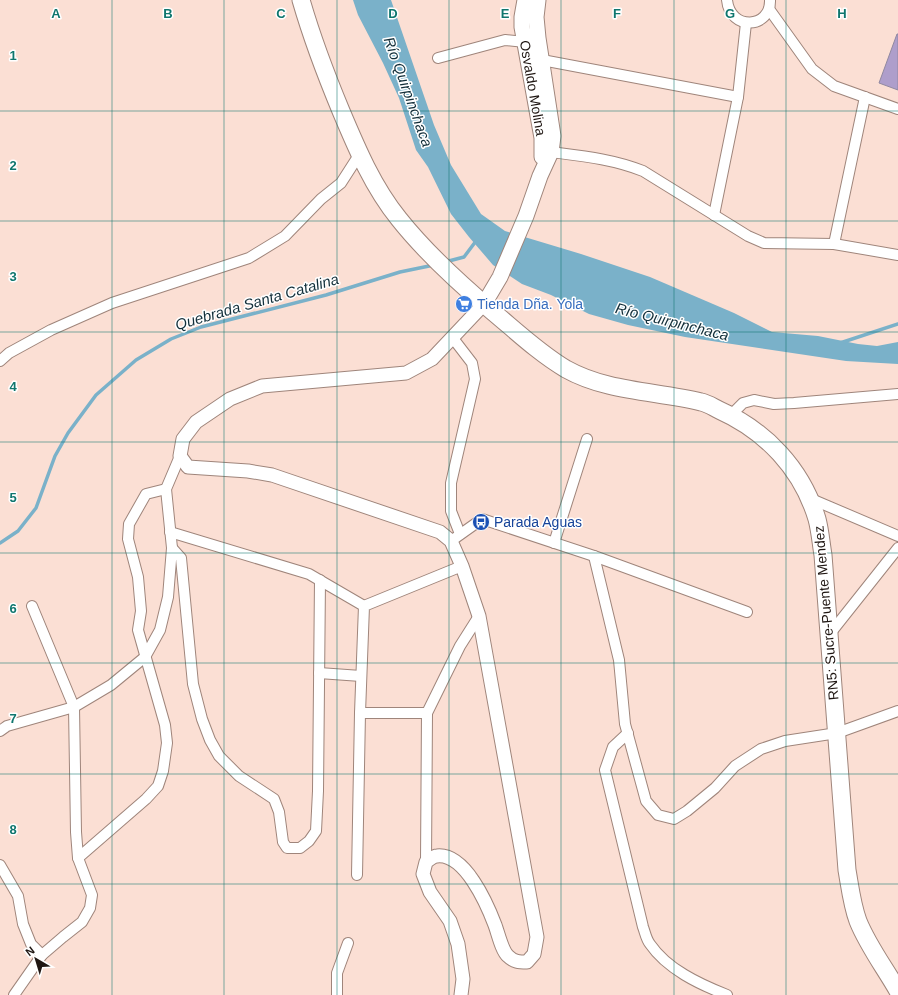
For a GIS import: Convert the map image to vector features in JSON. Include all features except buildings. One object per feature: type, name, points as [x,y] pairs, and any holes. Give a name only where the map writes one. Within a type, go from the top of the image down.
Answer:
[{"type":"highway","name":"RN5: Sucre-Puente Mendez","points":[[301,0],[322,66],[359,155],[374,183],[398,218],[425,250],[484,304],[544,354],[567,369],[587,379],[615,387],[702,402],[731,415],[763,436],[781,454],[798,478],[809,498],[817,520],[823,555],[847,870],[852,902],[858,921],[868,942],[898,991]]},
{"type":"main road","name":"Osvaldo Molina","points":[[525,0],[522,17],[531,40],[535,62],[542,138],[540,176]]},
{"type":"main road","points":[[531,40],[538,0]]},
{"type":"main road","points":[[484,304],[500,277],[551,152],[553,136],[535,62]]},
{"type":"street","points":[[727,0],[728,6],[734,17],[746,23],[760,20],[765,15],[770,4]]},
{"type":"street","points":[[770,4],[812,70],[834,86],[898,109]]},
{"type":"street","points":[[714,215],[738,97],[746,23]]},
{"type":"street","points":[[438,58],[506,40],[531,40]]},
{"type":"street","points":[[535,62],[738,97]]},
{"type":"street","points":[[834,244],[865,97]]},
{"type":"street","points":[[551,152],[589,157],[630,166],[643,171],[752,238],[764,243],[834,244],[898,255]]},
{"type":"street","points":[[0,361],[9,353],[50,330],[112,303],[249,258],[285,236],[321,199],[341,183],[359,155]]},
{"type":"street","points":[[0,731],[8,726],[74,708],[111,685],[145,657],[160,630],[168,597],[172,548],[166,489],[180,456],[183,439],[196,422],[230,399],[262,386],[406,373],[432,359],[484,304]]},
{"type":"street","points":[[426,862],[436,856],[444,856],[458,863],[475,883],[490,912],[506,955],[515,962],[527,962],[534,954],[537,937],[479,616],[462,566],[452,511],[451,483],[475,379],[472,363],[452,337]]},
{"type":"street","points":[[731,415],[743,403],[754,400],[774,404],[898,394]]},
{"type":"street","points":[[554,543],[588,440]]},
{"type":"street","points":[[180,456],[188,468],[248,471],[272,476],[456,537]]},
{"type":"street","points":[[78,858],[146,799],[158,786],[164,771],[168,743],[138,630],[141,610],[139,584],[128,539],[129,524],[146,494],[166,489]]},
{"type":"street","points":[[809,498],[898,536]]},
{"type":"street","points":[[456,537],[482,519],[594,556],[747,612]]},
{"type":"street","points":[[170,532],[309,574],[364,606]]},
{"type":"street","points":[[172,548],[181,558],[193,684],[204,726],[219,756],[239,776],[274,799],[279,812],[283,842],[287,848],[300,848],[309,841],[316,831],[318,791],[320,580]]},
{"type":"street","points":[[829,636],[898,548]]},
{"type":"street","points":[[594,556],[619,660],[625,724],[646,800],[658,815],[674,819],[687,811],[715,788],[735,766],[760,749],[785,741],[837,733],[898,711]]},
{"type":"street","points":[[364,606],[462,566]]},
{"type":"street","points":[[14,995],[42,955],[82,922],[90,908],[92,895],[78,858],[76,832],[74,708],[32,606]]},
{"type":"street","points":[[357,875],[360,713],[364,606]]},
{"type":"street","points":[[461,995],[463,979],[458,944],[450,921],[430,892],[423,874],[426,862],[427,713],[460,646],[479,616]]},
{"type":"street","points":[[319,673],[361,676]]},
{"type":"street","points":[[360,713],[427,713]]},
{"type":"street","points":[[628,733],[613,747],[605,770],[643,927],[647,938],[649,943],[665,962],[704,986],[726,995]]},
{"type":"street","points":[[0,865],[18,896],[23,924],[31,944],[42,955]]},
{"type":"street","points":[[337,995],[337,972],[348,943]]},
{"type":"water","name":"Río Quirpinchaca","points":[[353,0],[391,0],[434,125],[451,165],[481,214],[505,231],[650,277],[734,313],[772,332],[818,336],[858,344],[877,346],[898,342],[898,364],[846,361],[685,337],[628,325],[589,314],[551,295],[522,284],[493,265],[451,214],[428,167],[416,150],[399,98],[358,15]]},
{"type":"waterway","name":"Quebrada Santa Catalina","points":[[445,262],[464,257],[476,241]]},
{"type":"waterway","name":"Quebrada Santa Catalina","points":[[0,543],[18,531],[36,508],[55,456],[68,433],[96,395],[136,360],[171,339],[201,327],[326,295],[400,272],[434,265]]},
{"type":"waterway","points":[[840,343],[898,324]]},
{"type":"place","name":"Tienda Dña. Yola","points":[[464,304]]},
{"type":"place","name":"Parada Aguas","points":[[481,522]]}]
